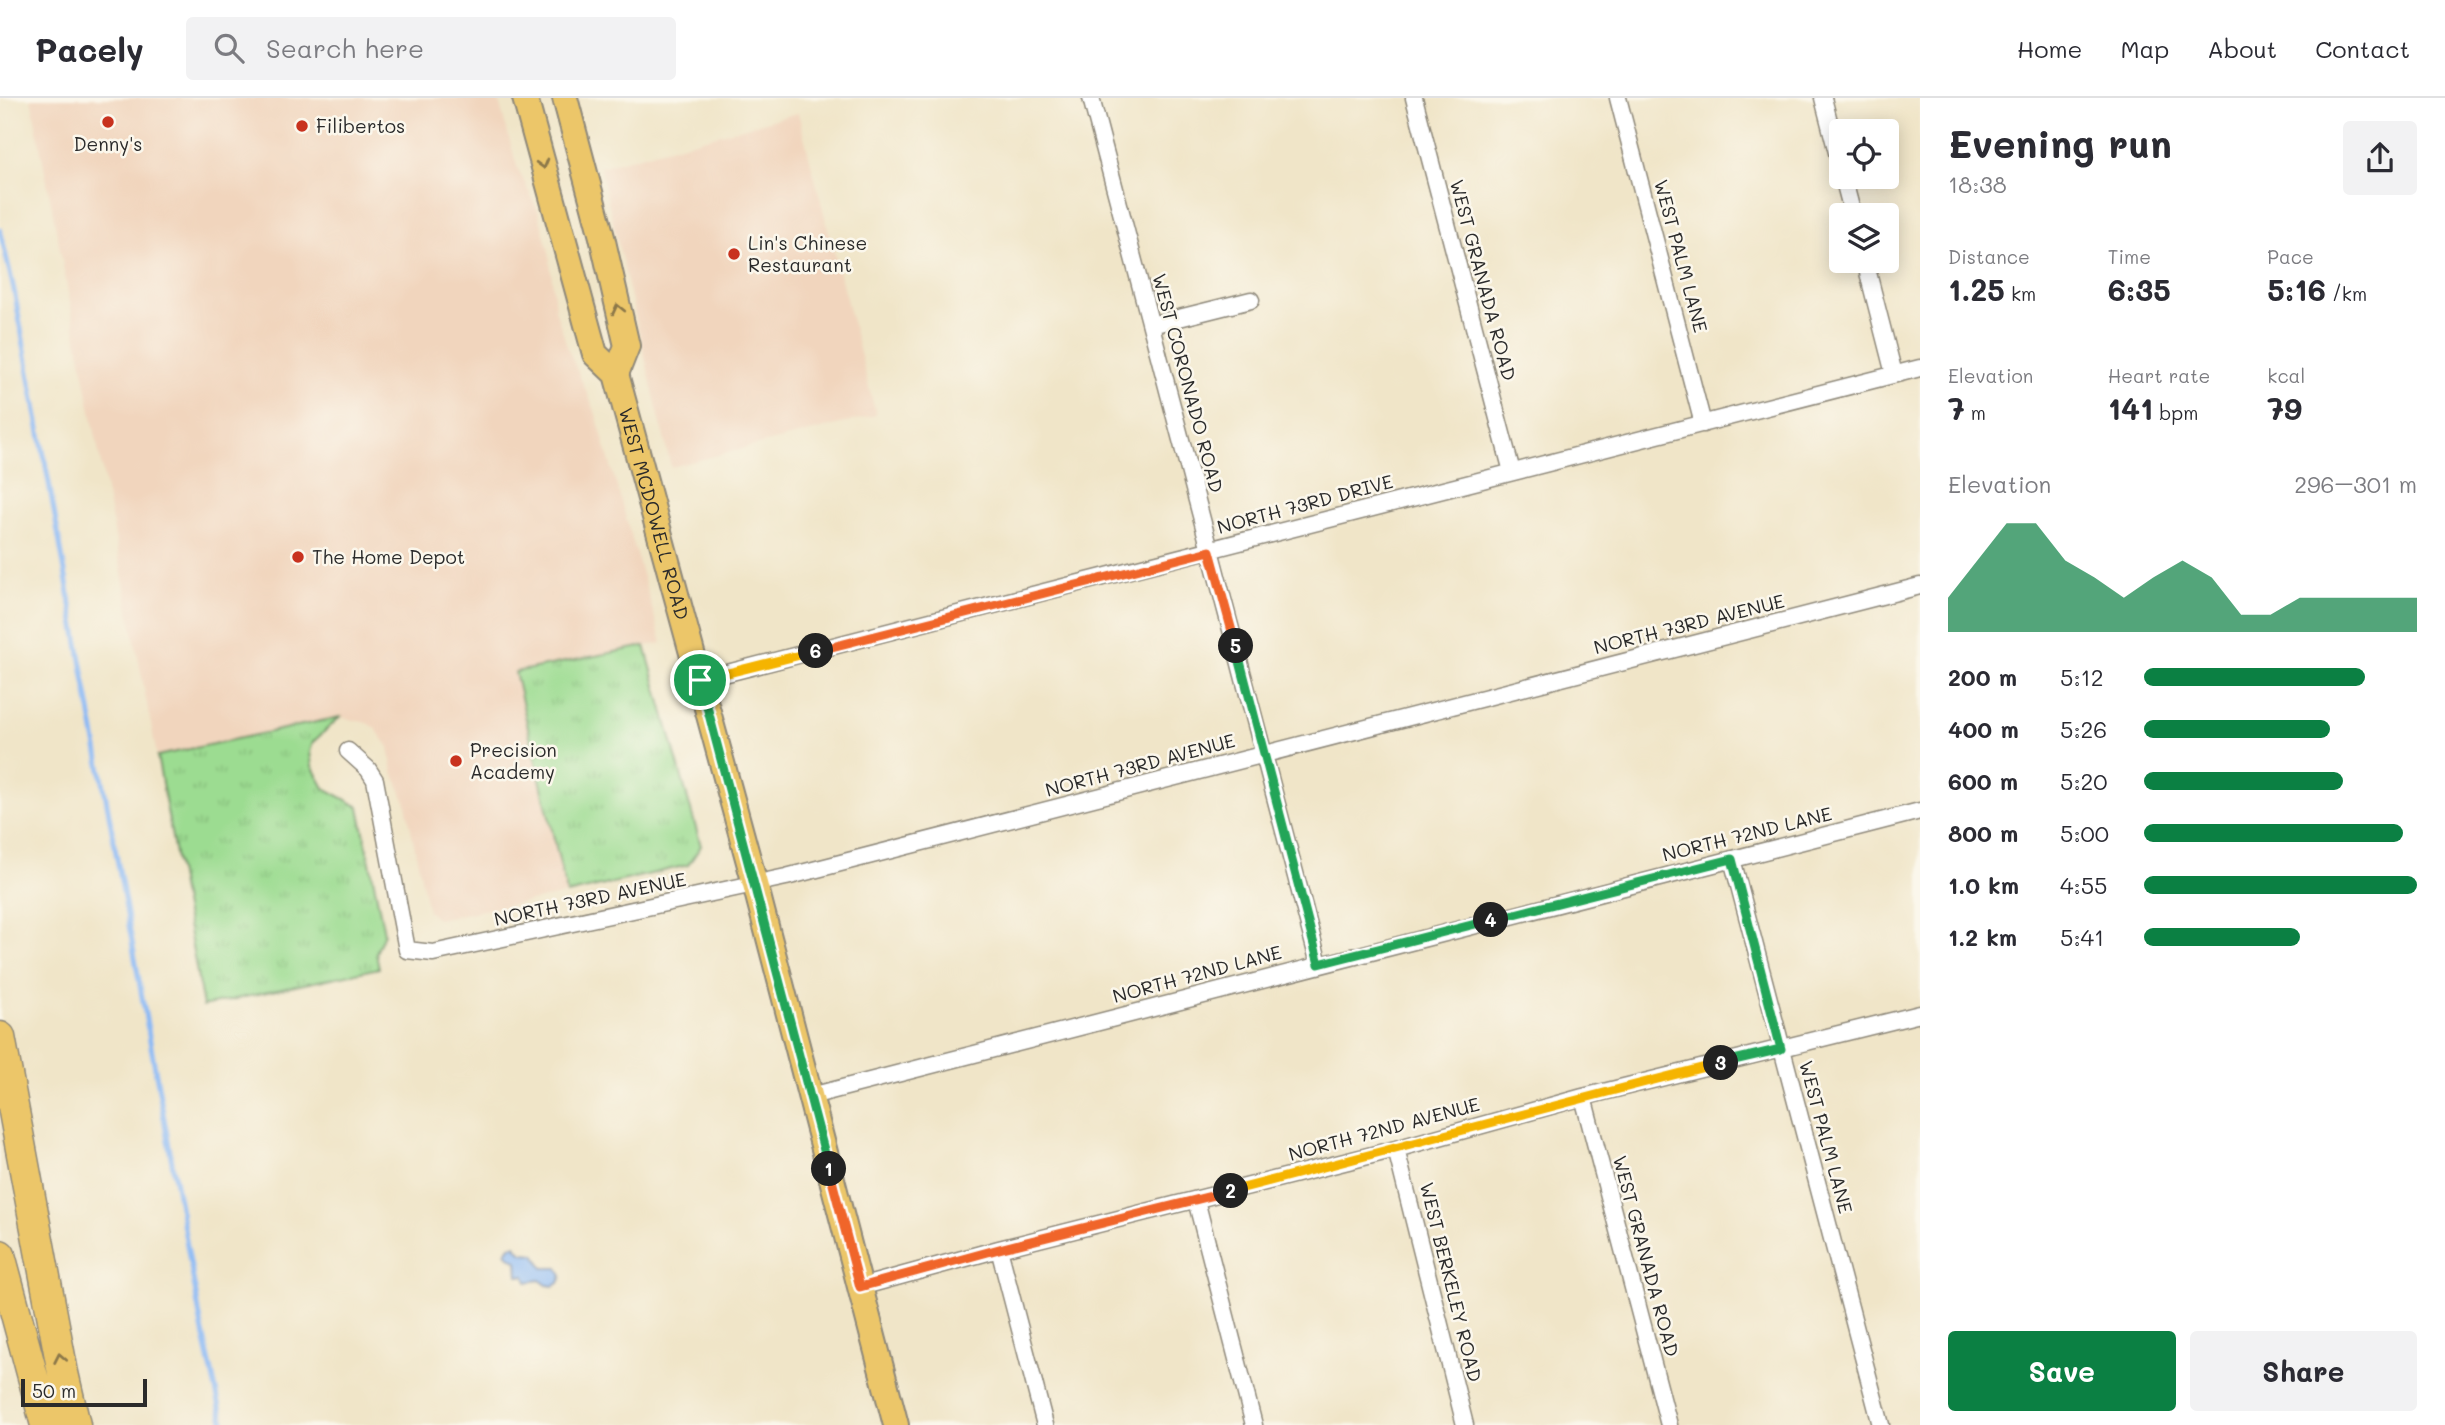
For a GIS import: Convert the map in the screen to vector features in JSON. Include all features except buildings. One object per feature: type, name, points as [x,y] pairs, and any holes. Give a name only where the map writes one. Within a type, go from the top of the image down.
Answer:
[{"type":"highway","points":[[0,1037],[75,1425]]},
{"type":"highway","points":[[0,1255],[46,1425]]},
{"type":"main road","name":"WEST MCDOWELL ROAD","points":[[525,98],[595,354],[616,374],[755,884],[896,1425]]},
{"type":"main road","points":[[565,98],[602,237],[627,346],[616,374]]},
{"type":"street","name":"WEST CORONADO ROAD","points":[[1091,98],[1319,964]]},
{"type":"street","name":"WEST GRANADA ROAD","points":[[1414,98],[1512,472]]},
{"type":"street","name":"WEST PALM LANE","points":[[1618,98],[1703,424]]},
{"type":"street","points":[[1823,98],[1829,121]]},
{"type":"street","points":[[1868,273],[1894,374]]},
{"type":"street","points":[[1151,325],[1251,300]]},
{"type":"street","name":"NORTH 73RD DRIVE","points":[[700,680],[1920,368]]},
{"type":"street","name":"NORTH 73RD AVENUE","points":[[348,751],[368,769],[375,780],[407,950],[433,953],[755,884],[1920,586]]},
{"type":"street","name":"NORTH 72ND LANE","points":[[811,1096],[1920,811]]},
{"type":"street","name":"WEST PALM LANE","points":[[1732,859],[1881,1425]]},
{"type":"street","name":"NORTH 72ND AVENUE","points":[[860,1287],[1395,1149],[1583,1097],[1920,1014]]},
{"type":"street","name":"WEST GRANADA ROAD","points":[[1583,1097],[1669,1425]]},
{"type":"street","name":"WEST BERKELEY ROAD","points":[[1395,1149],[1465,1425]]},
{"type":"street","points":[[1196,1200],[1254,1425]]},
{"type":"street","points":[[999,1249],[1045,1425]]},
{"type":"shaded area","points":[[31,98],[498,98],[517,167],[538,211],[549,252],[555,309],[569,352],[595,411],[662,643],[515,672],[567,894],[437,919],[428,911],[405,800],[393,772],[389,747],[375,728],[367,723],[340,717],[157,756]]},
{"type":"shaded area","points":[[798,113],[876,415],[671,467],[600,167]]},
{"type":"green space","points":[[645,646],[701,846],[688,865],[567,894],[515,672]]},
{"type":"green space","points":[[340,717],[313,742],[310,752],[312,766],[324,788],[359,807],[384,933],[376,953],[379,968],[203,1006],[157,756]]},
{"type":"water","points":[[515,1245],[522,1253],[535,1254],[543,1268],[558,1268],[562,1276],[559,1283],[554,1286],[540,1280],[527,1282],[525,1276],[518,1276],[517,1261],[506,1252],[510,1246]]},
{"type":"waterway","points":[[0,230],[14,290],[202,1328],[224,1425]]},
{"type":"place","name":"Denny's","points":[[108,122]]},
{"type":"place","name":"Filibertos","points":[[302,126]]},
{"type":"place","name":"Lin's Chinese Restaurant","points":[[734,254]]},
{"type":"place","name":"The Home Depot","points":[[298,557]]},
{"type":"place","name":"Precision Academy","points":[[456,761]]},
{"type":"route","points":[[1210,551],[1319,964],[1732,859],[1781,1049],[1583,1097],[1395,1149],[860,1287],[700,680],[1210,551]]}]
